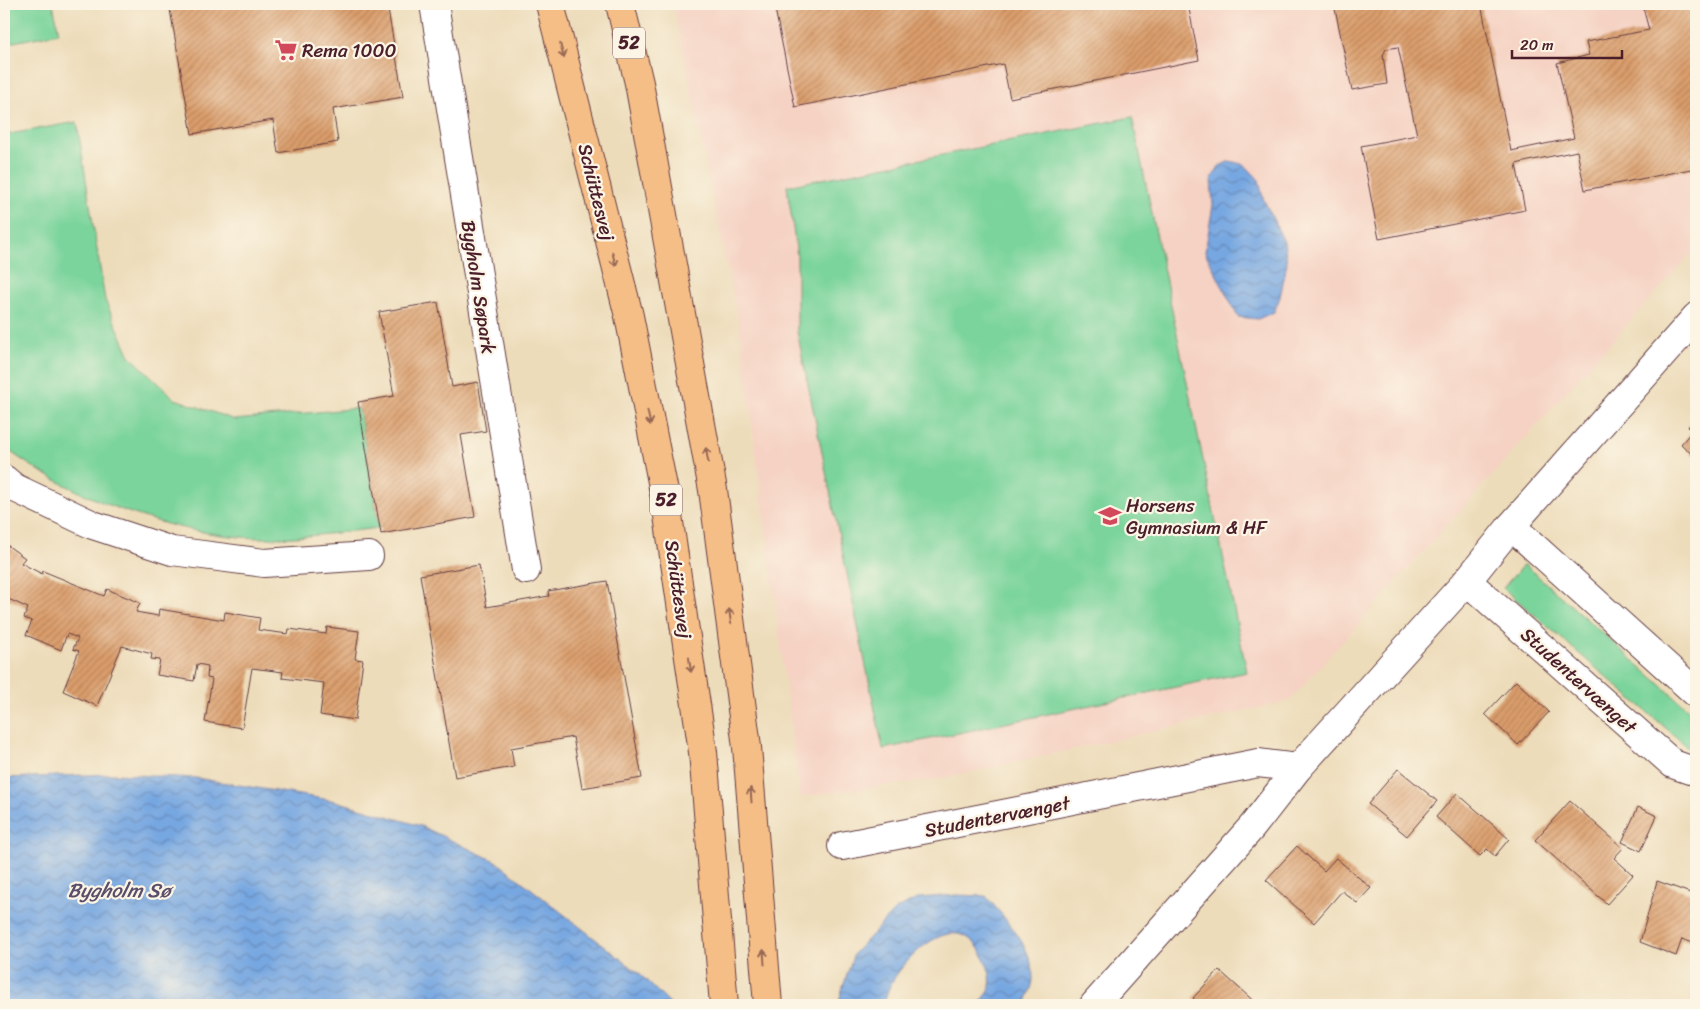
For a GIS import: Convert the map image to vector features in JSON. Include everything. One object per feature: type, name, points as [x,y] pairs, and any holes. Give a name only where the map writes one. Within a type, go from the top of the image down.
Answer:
[{"type":"main road","name":"Schüttesvej","points":[[550,4],[629,316],[666,502],[703,752],[724,1005]]},
{"type":"main road","name":"52","points":[[620,4],[639,83],[713,490],[747,747],[768,1005]]},
{"type":"street","name":"Bygholm Søpark","points":[[434,4],[526,570]]},
{"type":"street","points":[[1094,1005],[1252,827],[1298,768],[1467,581],[1511,526],[1696,317]]},
{"type":"street","points":[[4,479],[15,488],[93,525],[172,550],[264,563],[369,556]]},
{"type":"street","points":[[1511,526],[1696,693]]},
{"type":"street","name":"Studentervænget","points":[[1467,581],[1673,764],[1690,770],[1696,770]]},
{"type":"street","name":"Studentervænget","points":[[842,846],[1150,775],[1258,764],[1298,768]]},
{"type":"shaded area","name":"Horsens Gymnasium & HF","points":[[673,4],[1696,4],[1696,248],[1289,701],[945,778],[800,797],[740,330]]},
{"type":"green space","points":[[4,4],[53,4],[59,33],[4,44]]},
{"type":"green space","points":[[1132,117],[1247,672],[883,749],[797,331],[797,256],[787,186]]},
{"type":"green space","points":[[77,122],[105,300],[130,356],[175,399],[235,420],[359,408],[379,528],[273,538],[239,537],[203,532],[167,524],[96,500],[63,484],[4,447],[4,135]]},
{"type":"green space","points":[[1524,564],[1696,716],[1696,748],[1689,748],[1503,588]]},
{"type":"water","points":[[1230,161],[1245,165],[1259,180],[1263,198],[1284,242],[1287,263],[1280,297],[1274,312],[1258,319],[1238,317],[1205,252],[1213,205],[1211,180],[1219,166]]},
{"type":"water","name":"Bygholm Sø","points":[[114,774],[196,778],[336,801],[421,826],[497,862],[640,974],[671,1005],[4,1005],[4,778]]},
{"type":"water","points":[[956,895],[986,896],[1017,934],[1032,967],[1033,982],[1025,1005],[978,1005],[990,988],[989,970],[975,944],[966,937],[956,934],[935,939],[916,953],[895,977],[887,993],[884,1005],[839,1005],[854,953],[895,910],[919,898]]},
{"type":"building","name":"Rema 1000","points":[[169,4],[387,4],[403,97],[333,109],[338,142],[278,153],[273,120],[192,134]]},
{"type":"building","points":[[774,4],[1188,4],[1199,60],[1010,98],[1003,64],[795,107]]},
{"type":"building","points":[[1334,4],[1481,4],[1511,151],[1574,138],[1557,63],[1589,55],[1586,42],[1649,30],[1642,4],[1696,4],[1696,168],[1585,190],[1577,151],[1533,160],[1516,164],[1525,210],[1379,239],[1361,146],[1417,135],[1398,47],[1386,49],[1383,55],[1387,84],[1352,90]]},
{"type":"building","points":[[438,302],[452,387],[478,382],[486,431],[461,435],[475,517],[381,534],[358,402],[394,396],[379,312]]},
{"type":"building","points":[[1696,417],[1696,458],[1681,444],[1692,431],[1688,427]]},
{"type":"building","points":[[4,543],[25,558],[21,563],[42,574],[43,571],[104,596],[107,589],[140,603],[136,612],[158,616],[159,609],[224,620],[225,612],[260,618],[258,630],[288,634],[289,629],[326,634],[327,627],[359,631],[355,659],[363,660],[355,720],[320,715],[324,683],[282,678],[283,672],[252,668],[242,728],[205,722],[212,679],[207,678],[208,666],[197,664],[194,681],[157,675],[160,660],[151,659],[152,654],[122,646],[97,706],[63,691],[79,651],[73,649],[78,638],[67,634],[61,650],[26,635],[32,621],[24,618],[28,608],[4,597]]},
{"type":"building","points":[[479,565],[487,607],[549,596],[548,591],[607,581],[642,778],[582,788],[573,737],[511,748],[514,767],[455,777],[420,575]]},
{"type":"building","points":[[1516,681],[1549,712],[1518,745],[1485,714]]},
{"type":"building","points":[[1398,769],[1437,801],[1407,836],[1368,804]]},
{"type":"building","points":[[1457,793],[1509,839],[1495,856],[1487,849],[1480,856],[1436,817]]},
{"type":"building","points":[[1570,801],[1623,848],[1614,858],[1633,875],[1607,904],[1535,840]]},
{"type":"building","points":[[1638,807],[1657,816],[1641,851],[1622,842]]},
{"type":"building","points":[[1297,846],[1324,871],[1336,858],[1371,888],[1357,903],[1342,891],[1314,923],[1266,880]]},
{"type":"building","points":[[1657,881],[1696,895],[1696,944],[1682,939],[1676,956],[1640,942]]},
{"type":"building","points":[[1219,970],[1258,1005],[1200,1005],[1193,998]]},
{"type":"place","name":"Rema 1000","points":[[286,50]]},
{"type":"place","name":"Horsens Gymnasium & HF","points":[[1110,516]]}]
